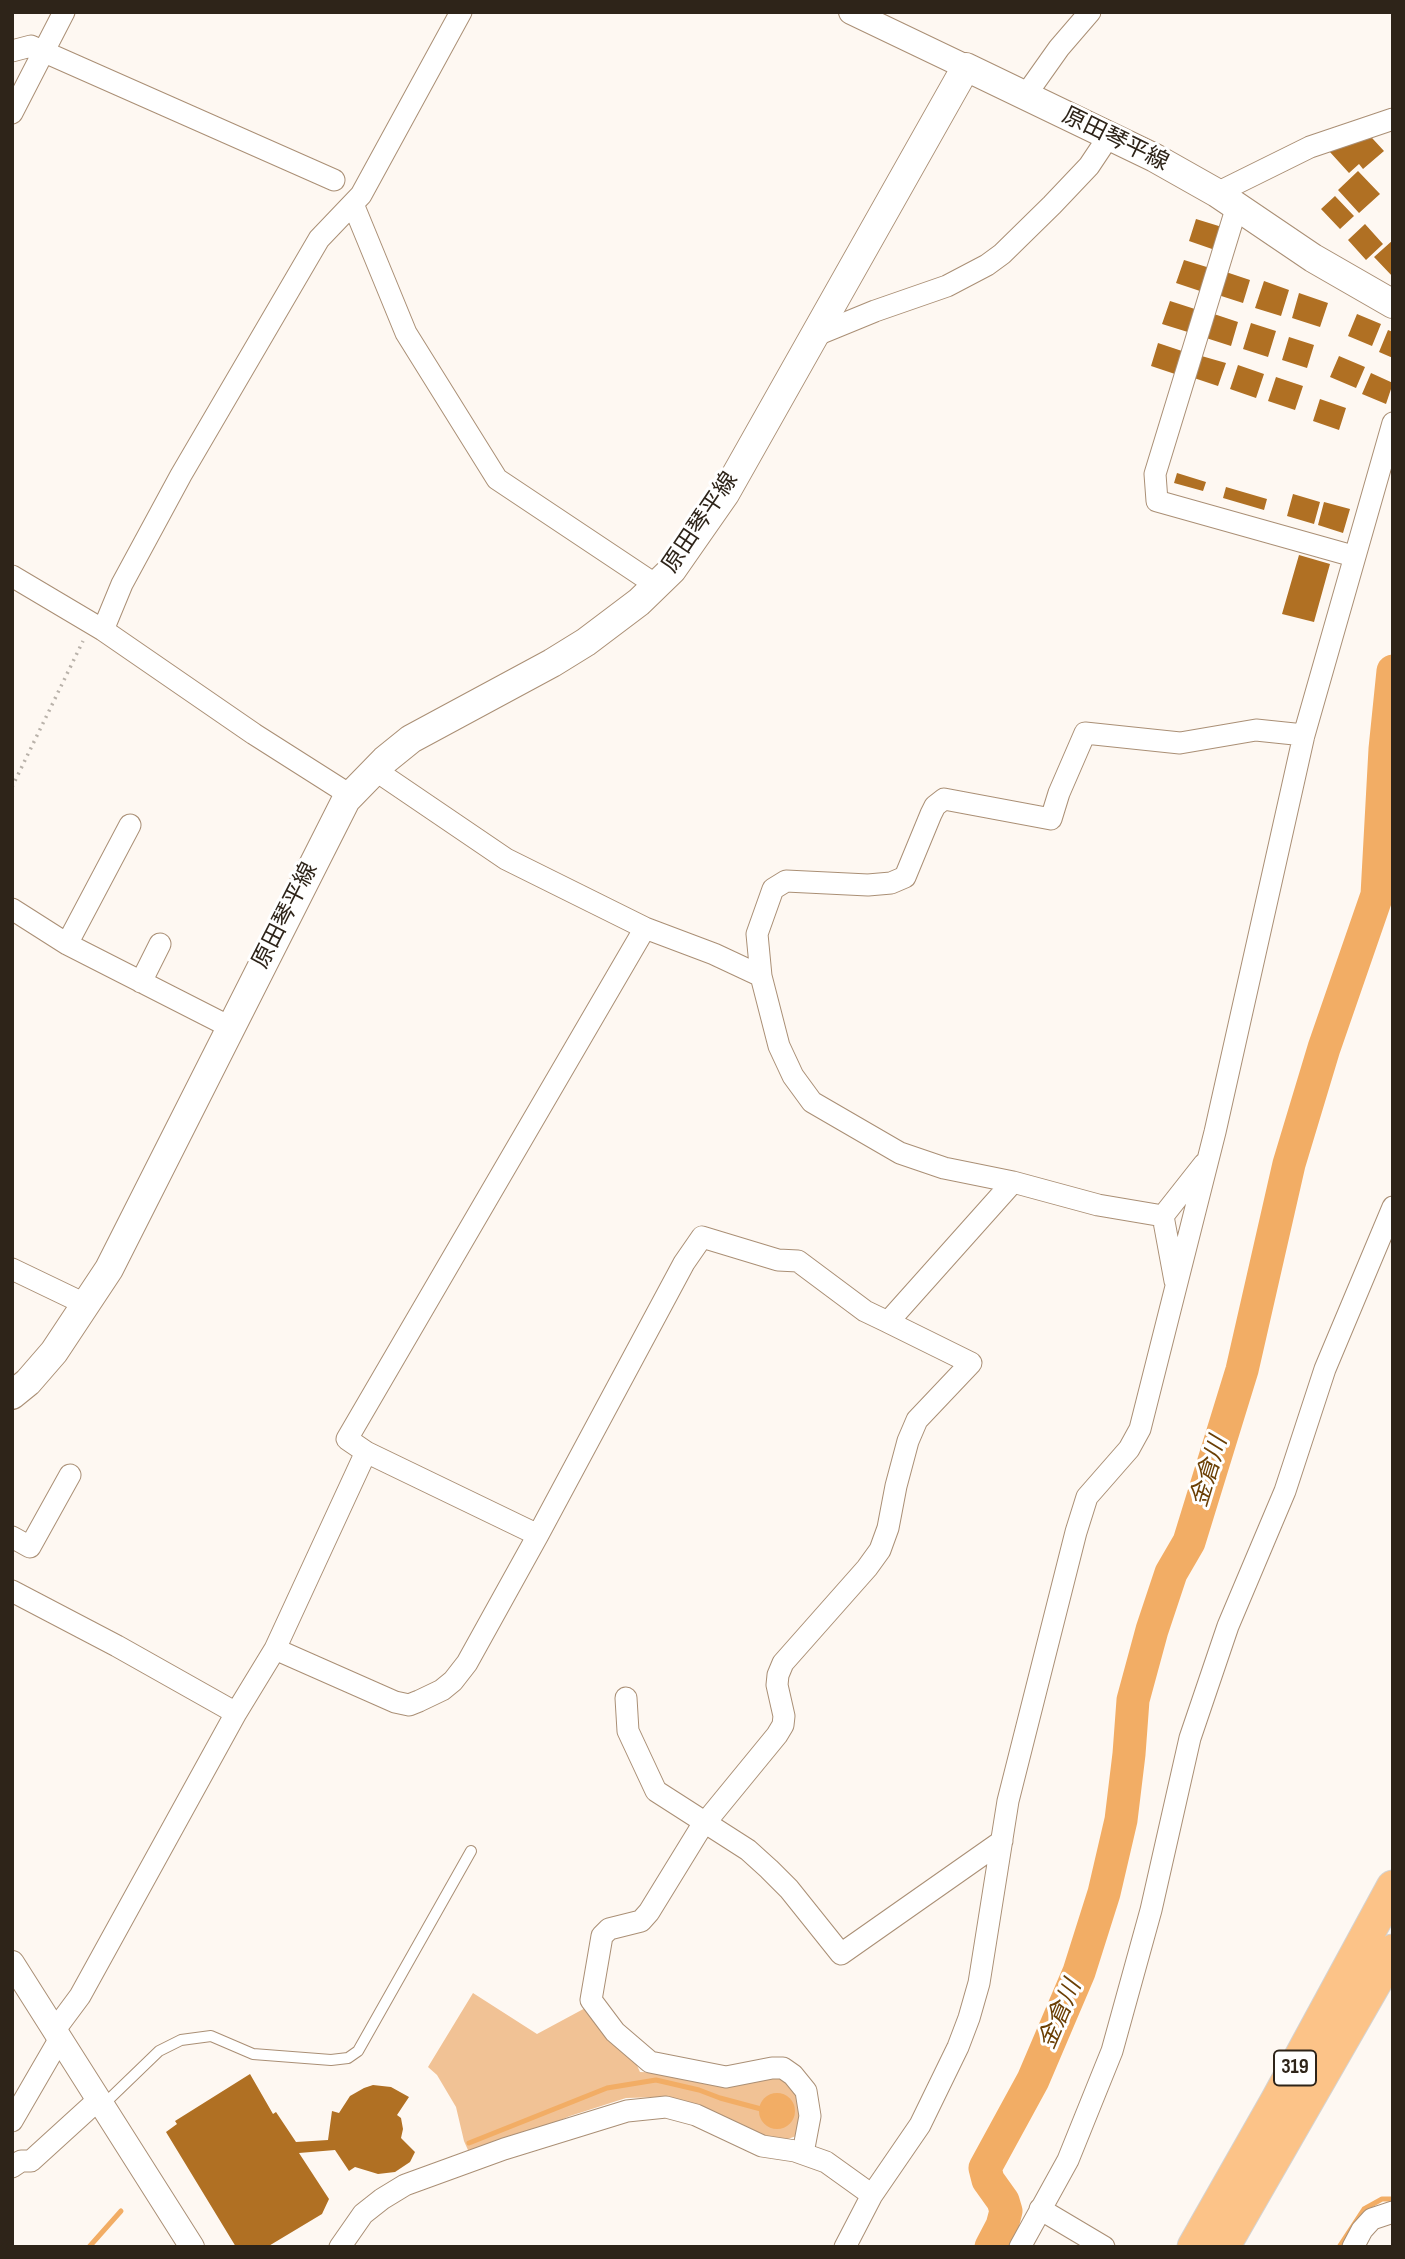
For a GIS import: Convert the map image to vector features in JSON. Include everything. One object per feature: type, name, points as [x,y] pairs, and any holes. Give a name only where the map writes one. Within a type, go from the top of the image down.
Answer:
[{"type":"highway","name":"319","points":[[1194,2247],[1277,2101],[1393,1886]]},
{"type":"highway","name":"319","points":[[1223,2247],[1389,1970]]},
{"type":"main road","name":"原田琴平線","points":[[12,1395],[54,1352],[109,1269],[339,812],[351,795],[411,739],[586,642],[639,602],[672,570],[724,494],[966,67],[1155,158],[1227,199],[1313,258],[1393,304]]},
{"type":"street","points":[[12,113],[64,12]]},
{"type":"street","points":[[97,627],[181,475],[318,239],[353,204],[368,184],[461,12]]},
{"type":"street","points":[[851,12],[966,67]]},
{"type":"street","points":[[1025,96],[1059,48],[1090,12]]},
{"type":"street","points":[[12,51],[31,46],[334,180]]},
{"type":"street","points":[[1353,556],[1157,501],[1155,474],[1227,199],[1310,147],[1393,118]]},
{"type":"street","points":[[814,336],[947,286],[994,260],[1089,166],[1109,136]]},
{"type":"street","points":[[353,204],[406,333],[497,479],[656,585]]},
{"type":"street","points":[[845,2247],[872,2196],[920,2126],[958,2047],[979,1983],[1018,1758],[1087,1497],[1129,1449],[1140,1429],[1209,1157],[1304,735],[1393,422]]},
{"type":"street","points":[[12,576],[97,627],[254,734],[351,795]]},
{"type":"street","points":[[1163,1216],[1098,1205],[1013,1182],[944,1168],[900,1153],[812,1102],[793,1076],[779,1046],[761,976],[757,934],[773,889],[786,881],[868,885],[891,883],[905,877],[935,806],[944,799],[1051,819],[1059,793],[1085,733],[1181,743],[1256,730],[1304,735]]},
{"type":"street","points":[[375,770],[506,859],[645,928],[714,954],[761,976]]},
{"type":"street","points":[[67,944],[107,888],[130,825]]},
{"type":"street","points":[[12,909],[67,944],[230,1027]]},
{"type":"street","points":[[538,1535],[366,1452],[347,1439],[645,928]]},
{"type":"street","points":[[141,982],[160,944]]},
{"type":"street","points":[[1176,1286],[1163,1216],[1209,1157]]},
{"type":"street","points":[[888,1322],[1013,1182]]},
{"type":"street","points":[[1020,2247],[1068,2160],[1112,2051],[1151,1910],[1190,1738],[1228,1626],[1285,1491],[1325,1369],[1393,1208]]},
{"type":"street","points":[[275,1649],[395,1703],[409,1704],[419,1701],[453,1681],[467,1663],[684,1263],[702,1237],[778,1260],[798,1261],[865,1311],[971,1363],[917,1420],[908,1441],[888,1528],[880,1549],[867,1568],[783,1663],[777,1685],[784,1716],[778,1735],[700,1829],[649,1912],[641,1921],[609,1929],[602,1936],[591,2000],[615,2032],[650,2062],[726,2077],[783,2068],[793,2075],[806,2091],[810,2116],[803,2153]]},
{"type":"street","points":[[12,1269],[87,1304]]},
{"type":"street","points":[[12,2121],[236,1713],[275,1649],[366,1452]]},
{"type":"street","points":[[12,1537],[30,1547],[70,1475]]},
{"type":"street","points":[[12,1591],[236,1713]]},
{"type":"street","points":[[626,1698],[628,1731],[656,1791],[748,1850],[789,1889],[841,1954],[1002,1841]]},
{"type":"street","points":[[12,1963],[192,2247]]},
{"type":"street","points":[[12,2167],[21,2161],[31,2161],[100,2103]]},
{"type":"street","points":[[340,2247],[363,2214],[405,2185],[504,2149],[627,2110],[666,2107],[696,2115],[762,2146],[803,2153],[826,2162],[872,2196]]},
{"type":"street","points":[[1040,2209],[1104,2247]]},
{"type":"street","points":[[1353,2247],[1372,2219],[1393,2212]]},
{"type":"lane","points":[[100,2103],[159,2051],[181,2040],[211,2036],[253,2054],[331,2060],[348,2058],[358,2051],[471,1851]]},
{"type":"path","points":[[12,787],[97,627]]},
{"type":"shaded area","points":[[473,1993],[537,2034],[589,2006],[634,2059],[640,2072],[786,2077],[803,2107],[799,2135],[785,2140],[772,2138],[659,2097],[626,2098],[570,2116],[471,2157],[464,2141],[456,2107],[437,2075],[428,2067]]},
{"type":"shaded area","points":[[777,2093],[790,2098],[795,2111],[790,2124],[777,2129],[764,2124],[759,2111],[764,2098]]},
{"type":"building","points":[[1362,127],[1384,151],[1363,169],[1359,164],[1349,173],[1329,151]]},
{"type":"building","points":[[1358,171],[1380,194],[1359,213],[1338,190]]},
{"type":"building","points":[[1335,196],[1354,216],[1340,229],[1321,209]]},
{"type":"building","points":[[1196,219],[1222,227],[1215,250],[1189,241]]},
{"type":"building","points":[[1365,224],[1383,244],[1366,260],[1348,240]]},
{"type":"building","points":[[1393,240],[1393,277],[1374,257]]},
{"type":"building","points":[[1184,260],[1210,268],[1203,292],[1176,283]]},
{"type":"building","points":[[1223,271],[1250,280],[1243,303],[1215,294]]},
{"type":"building","points":[[1264,281],[1289,290],[1281,316],[1255,308]]},
{"type":"building","points":[[1299,293],[1328,303],[1320,327],[1292,318]]},
{"type":"building","points":[[1170,301],[1198,310],[1191,333],[1162,324]]},
{"type":"building","points":[[1211,313],[1238,322],[1231,346],[1203,337]]},
{"type":"building","points":[[1357,314],[1381,324],[1372,346],[1348,336]]},
{"type":"building","points":[[1251,323],[1276,331],[1268,357],[1243,349]]},
{"type":"building","points":[[1388,330],[1393,332],[1393,358],[1379,352]]},
{"type":"building","points":[[1289,337],[1314,345],[1307,368],[1282,360]]},
{"type":"building","points":[[1158,343],[1185,352],[1178,375],[1151,366]]},
{"type":"building","points":[[1198,355],[1226,363],[1218,386],[1191,377]]},
{"type":"building","points":[[1339,356],[1365,367],[1356,388],[1330,377]]},
{"type":"building","points":[[1238,365],[1264,374],[1256,398],[1230,389]]},
{"type":"building","points":[[1371,373],[1393,383],[1386,404],[1362,394]]},
{"type":"building","points":[[1276,377],[1303,386],[1295,410],[1268,401]]},
{"type":"building","points":[[1320,399],[1346,408],[1339,430],[1313,421]]},
{"type":"building","points":[[1177,473],[1206,482],[1203,491],[1174,483]]},
{"type":"building","points":[[1226,487],[1267,499],[1264,510],[1223,498]]},
{"type":"building","points":[[1293,494],[1320,502],[1314,524],[1287,516]]},
{"type":"building","points":[[1324,502],[1350,509],[1343,533],[1318,525]]},
{"type":"building","points":[[1299,555],[1330,564],[1314,622],[1282,614]]},
{"type":"building","points":[[250,2074],[273,2114],[276,2112],[296,2142],[328,2140],[332,2111],[339,2113],[350,2096],[364,2088],[373,2085],[391,2087],[409,2097],[397,2115],[401,2118],[403,2129],[401,2138],[415,2152],[410,2162],[395,2172],[378,2174],[355,2167],[349,2171],[335,2150],[299,2153],[329,2199],[322,2214],[267,2247],[236,2247],[166,2132],[177,2124],[175,2121]]},
{"type":"waterway","name":"金倉川","points":[[991,2247],[1006,2211],[1003,2201],[988,2180],[985,2168],[1033,2080],[1079,1972],[1104,1893],[1121,1820],[1133,1700],[1152,1630],[1171,1573],[1189,1542],[1242,1370],[1289,1164],[1324,1048],[1377,895],[1385,749],[1393,671]]},
{"type":"waterway","points":[[469,2143],[607,2088],[656,2080],[761,2109]]},
{"type":"waterway","points":[[1339,2247],[1364,2209],[1382,2199],[1393,2199]]},
{"type":"waterway","points":[[89,2247],[121,2211]]}]
